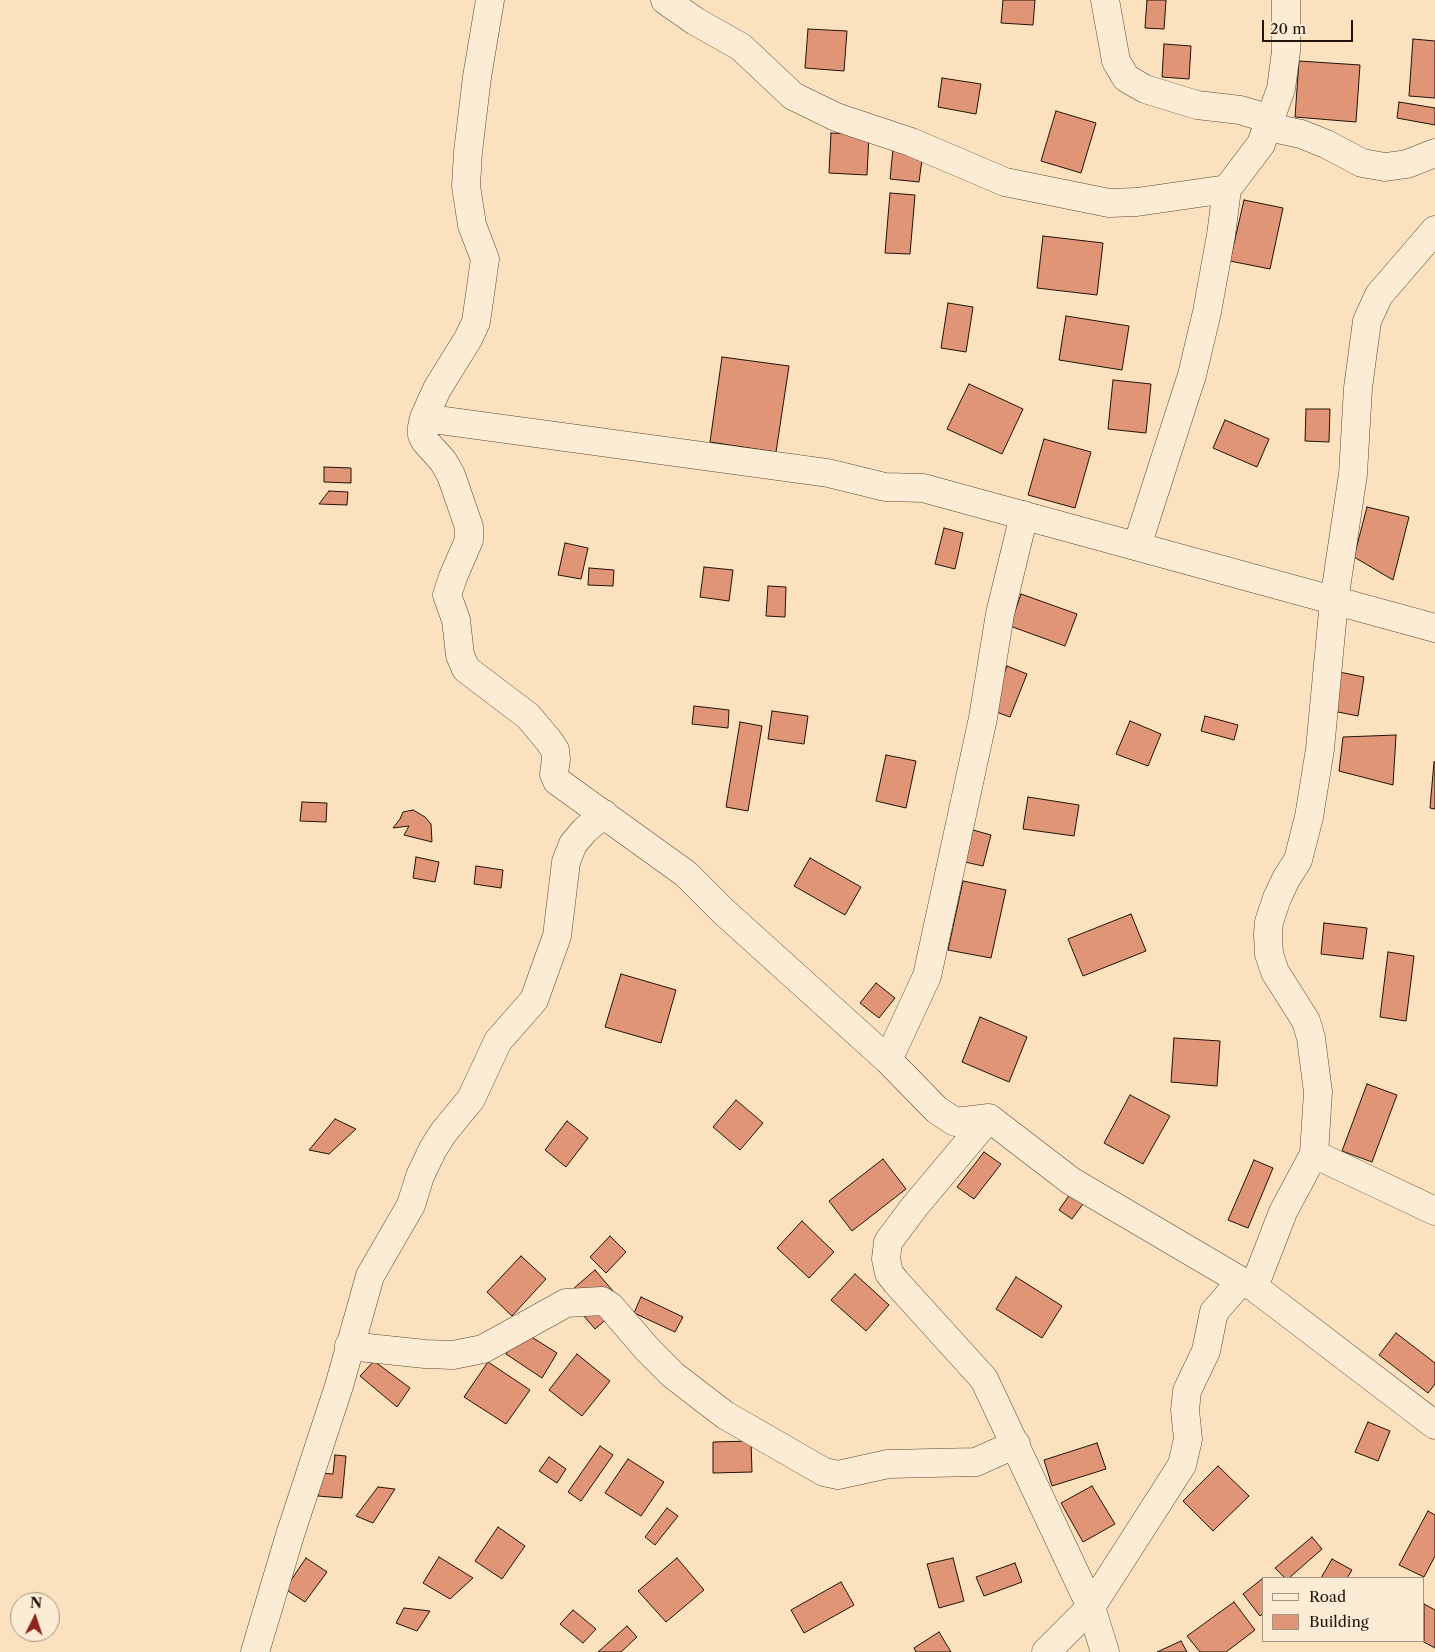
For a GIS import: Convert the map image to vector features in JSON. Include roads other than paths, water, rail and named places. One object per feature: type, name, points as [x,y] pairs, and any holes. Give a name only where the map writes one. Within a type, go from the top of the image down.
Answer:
[{"type":"street","points":[[490,0],[477,77],[466,186],[472,225],[484,259],[476,322],[468,340],[437,389],[424,418],[422,435],[443,461],[451,475],[469,527],[469,540],[447,595],[456,620],[460,655],[463,664],[472,674],[528,716],[555,750],[554,774],[558,781],[686,874],[723,911],[888,1060],[913,1088],[945,1116],[955,1122],[989,1118],[1071,1181],[1248,1284],[1435,1424]]},
{"type":"street","points":[[665,0],[695,21],[741,47],[793,96],[836,118],[911,142],[1006,182],[1109,203],[1137,202],[1227,189]]},
{"type":"street","points":[[1105,0],[1116,61],[1126,78],[1145,89],[1197,105],[1240,110],[1326,144],[1362,163],[1385,167],[1407,164],[1435,153]]},
{"type":"street","points":[[1137,546],[1192,375],[1207,312],[1227,189],[1261,144],[1281,88],[1286,51],[1286,0]]},
{"type":"street","points":[[1046,1652],[1091,1607],[1182,1465],[1188,1439],[1185,1410],[1187,1391],[1206,1351],[1214,1312],[1248,1284],[1314,1154],[1318,1092],[1311,1038],[1306,1021],[1275,972],[1269,954],[1269,922],[1277,898],[1298,860],[1309,817],[1320,749],[1334,601],[1353,474],[1358,388],[1367,321],[1379,295],[1435,230]]},
{"type":"street","points":[[424,418],[828,473],[885,487],[923,488],[1435,628]]},
{"type":"street","points":[[888,1060],[927,976],[983,718],[1000,614],[1024,515]]},
{"type":"street","points":[[255,1652],[290,1535],[339,1386],[370,1276],[411,1205],[425,1163],[443,1134],[471,1098],[498,1041],[534,1000],[557,936],[566,862],[573,844],[585,830],[604,814]]},
{"type":"street","points":[[989,1118],[915,1206],[888,1242],[886,1259],[889,1273],[984,1379],[1091,1607],[1105,1652]]},
{"type":"street","points":[[1314,1154],[1435,1210]]},
{"type":"street","points":[[350,1346],[453,1355],[483,1349],[566,1302],[602,1301],[610,1306],[648,1350],[681,1381],[724,1414],[812,1467],[824,1472],[838,1475],[888,1464],[976,1462],[1016,1444]]}]
